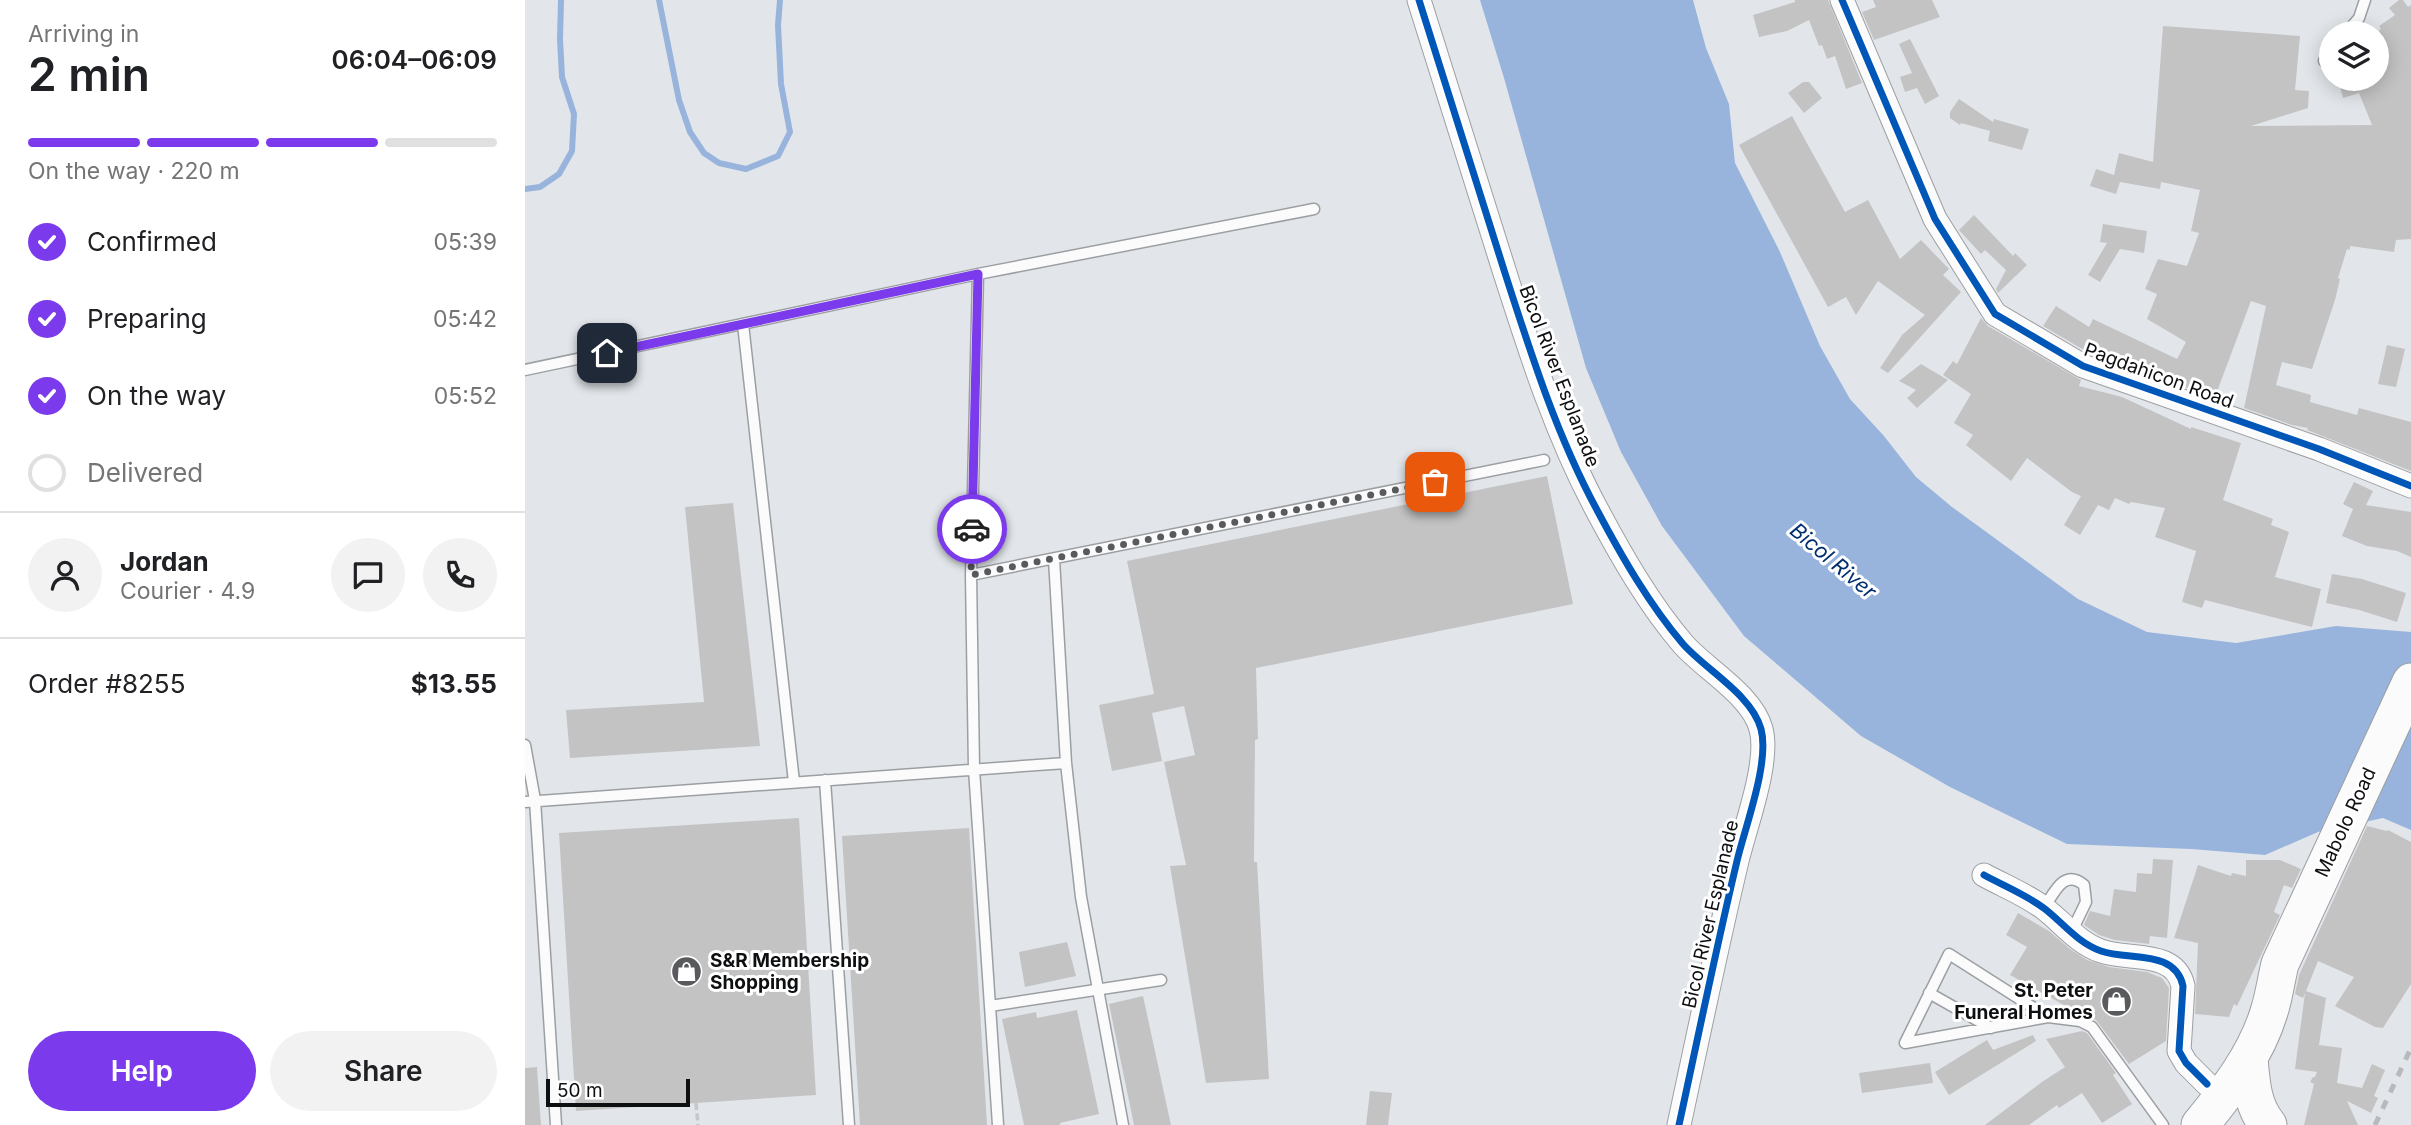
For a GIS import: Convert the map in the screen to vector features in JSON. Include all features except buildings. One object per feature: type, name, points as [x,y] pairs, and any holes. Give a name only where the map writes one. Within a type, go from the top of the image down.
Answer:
[{"type":"highway","name":"Mabolo Road","points":[[2182,1123],[2224,1095],[2249,1058],[2269,1014],[2280,964],[2411,682]]},
{"type":"highway","name":"Mabolo Road","points":[[2182,1123],[2227,1050],[2247,1006],[2280,964]]},
{"type":"highway","points":[[2249,1058],[2252,1092],[2262,1118],[2268,1125]]},
{"type":"street","name":"Bicol River Esplanade","points":[[1419,0],[1521,324],[1568,451],[1628,566],[1663,618],[1700,662],[1754,712],[1762,729],[1764,749],[1758,781],[1679,1125]]},
{"type":"street","name":"Pagdahicon Road","points":[[1842,0],[1935,219],[1995,314],[2083,366],[2319,449],[2411,486]]},
{"type":"street","points":[[1984,875],[2044,908],[2071,933],[2099,950],[2122,956],[2158,959],[2173,966],[2183,985],[2179,1051],[2186,1063],[2207,1084]]},
{"type":"lane","points":[[2356,21],[2365,0]]},
{"type":"lane","points":[[525,370],[978,274],[1314,209]]},
{"type":"lane","points":[[978,274],[971,575],[974,769],[998,1125]]},
{"type":"lane","points":[[743,324],[794,782]]},
{"type":"lane","points":[[971,575],[1544,460]]},
{"type":"lane","points":[[1054,559],[1066,763],[1081,897],[1123,1125]]},
{"type":"lane","points":[[525,745],[556,1125]]},
{"type":"lane","points":[[530,801],[1066,763]]},
{"type":"lane","points":[[825,780],[849,1125]]},
{"type":"lane","points":[[2044,908],[2062,881],[2069,878],[2084,885],[2086,901],[2071,933]]},
{"type":"lane","points":[[2048,1017],[1949,954],[1905,1043],[2048,1017],[2080,1021],[2092,1027],[2182,1123]]},
{"type":"lane","points":[[990,1006],[1161,980]]},
{"type":"lane","points":[[1929,993],[1991,1028]]},
{"type":"path","points":[[696,1103],[698,1125]]},
{"type":"water","name":"Bicol River","points":[[1480,0],[1693,0],[1706,48],[1729,104],[1735,163],[1780,252],[1820,346],[1850,399],[1916,477],[1952,507],[2078,599],[2147,632],[2236,643],[2336,626],[2411,632],[2411,830],[2383,818],[2318,832],[2265,855],[2067,844],[1950,787],[1861,736],[1744,636],[1662,526],[1621,452],[1586,368]]},
{"type":"waterway","points":[[525,189],[540,187],[559,174],[572,151],[574,114],[562,77],[561,0]]},
{"type":"waterway","points":[[659,0],[679,100],[690,132],[704,153],[719,163],[746,169],[778,156],[790,132],[781,84],[778,25],[780,0]]},
{"type":"railway","points":[[2375,1125],[2411,1048]]},
{"type":"cycle path","points":[[1419,0],[1534,361],[1556,422],[1582,481],[1626,563],[1659,613],[1683,644],[1748,705],[1761,729],[1763,743],[1759,776],[1729,894],[1679,1125]]},
{"type":"cycle path","points":[[1842,0],[1935,219],[1995,314],[2083,366],[2319,449],[2411,486]]},
{"type":"cycle path","points":[[1984,875],[2038,904],[2078,938],[2101,951],[2149,958],[2171,966],[2183,986],[2179,1051],[2186,1063],[2207,1084]]},
{"type":"way so far","points":[[972,529],[971,575],[1435,482]]},
{"type":"place","name":"S&R Membership Shopping","points":[[687,971]]},
{"type":"place","name":"St. Peter Funeral Homes","points":[[2116,1001]]},
{"type":"route","points":[[607,353],[978,274],[972,529]]}]
